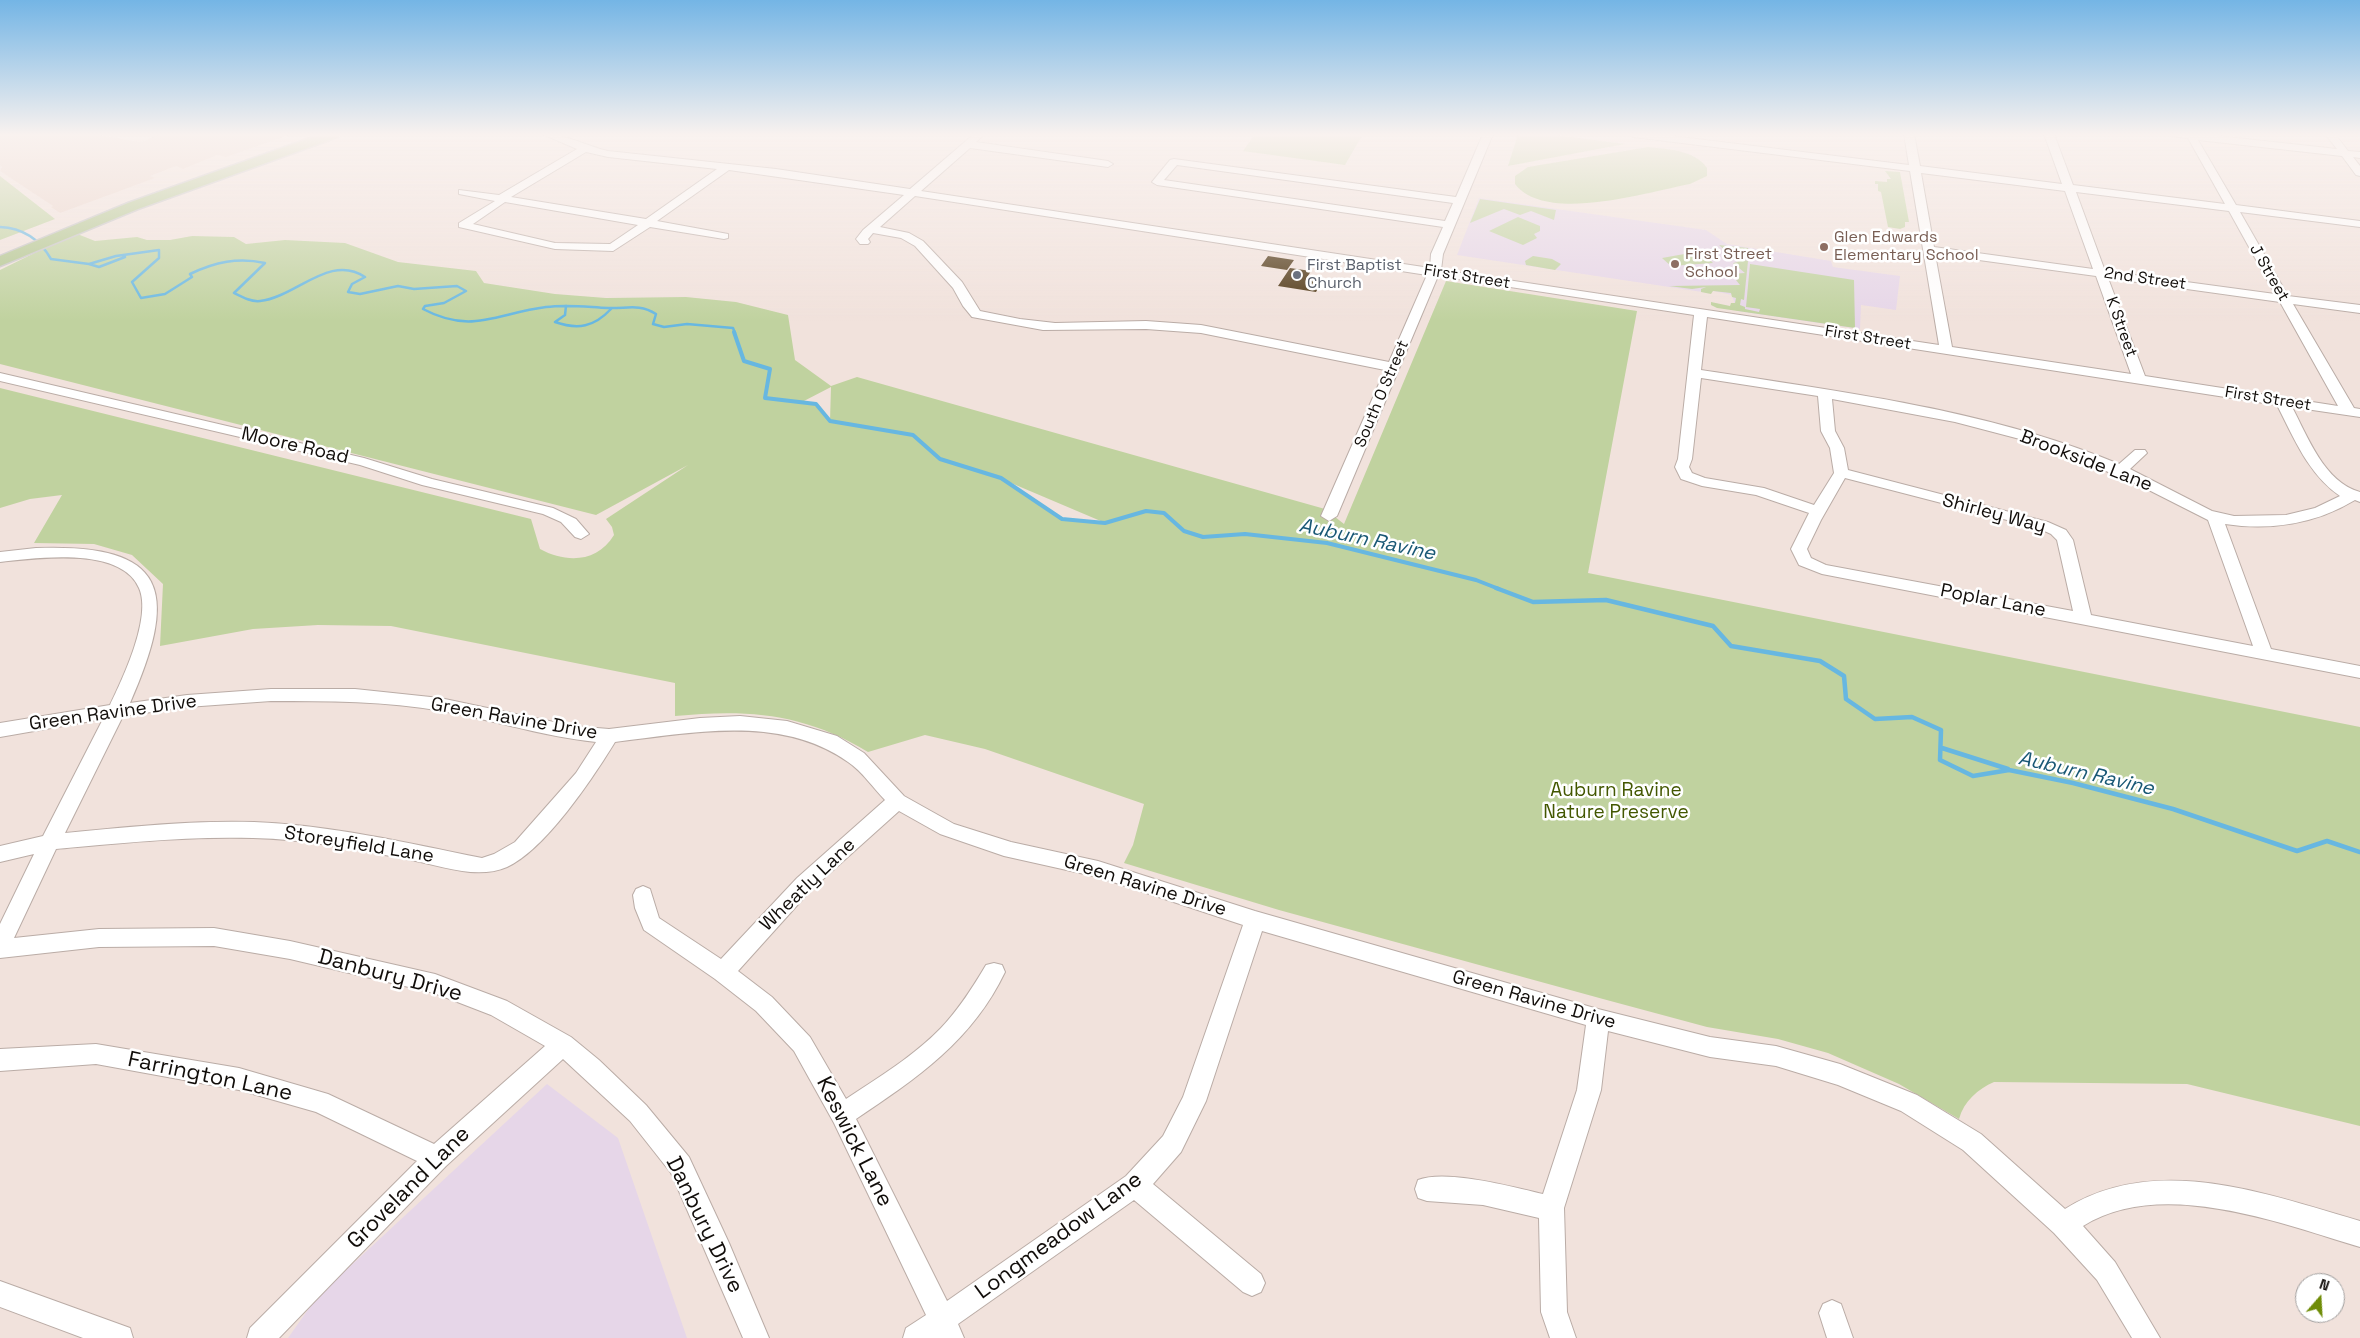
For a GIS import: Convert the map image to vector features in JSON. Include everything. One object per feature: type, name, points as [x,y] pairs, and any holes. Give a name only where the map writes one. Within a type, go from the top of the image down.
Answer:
[{"type":"main road","points":[[3,256],[62,224],[131,196]]},
{"type":"main road","points":[[3,256],[158,196]]},
{"type":"street","points":[[491,196],[724,236]]},
{"type":"street","points":[[501,198],[499,203],[463,225],[555,246],[613,248],[684,196]]},
{"type":"street","points":[[864,242],[863,236],[907,196]]},
{"type":"street","name":"First Street","points":[[941,196],[2354,413]]},
{"type":"street","points":[[1255,196],[1449,225]]},
{"type":"street","points":[[1426,196],[1459,201]]},
{"type":"street","name":"South O Street","points":[[1329,516],[1437,265],[1436,254],[1461,196]]},
{"type":"street","points":[[1920,196],[1946,350]]},
{"type":"street","name":"K Street","points":[[2072,196],[2140,380]]},
{"type":"street","points":[[2138,196],[2360,224]]},
{"type":"street","name":"J Street","points":[[2226,196],[2284,298],[2354,413]]},
{"type":"street","points":[[871,228],[895,232],[913,238],[924,245],[962,292],[969,309],[976,314],[987,317],[1050,326],[1153,325],[1193,328],[1310,348],[1354,361],[1393,367]]},
{"type":"street","name":"2nd Street","points":[[1929,250],[2360,309]]},
{"type":"street","points":[[1701,313],[1682,466],[1686,476],[1702,482],[1759,491],[1817,510]]},
{"type":"street","name":"Brookside Lane","points":[[1694,373],[1923,412],[1997,428],[2040,440],[2120,470],[2190,503],[2215,518],[2267,522],[2298,519],[2326,511],[2356,497]]},
{"type":"street","name":"Moore Road","points":[[0,377],[364,462],[427,482],[548,511],[564,517],[575,524],[581,534]]},
{"type":"street","points":[[1825,395],[1828,431],[1838,448],[1841,473]]},
{"type":"street","name":"Brookside Lane","points":[[2284,402],[2318,468],[2335,485],[2356,497]]},
{"type":"street","points":[[2120,470],[2140,453]]},
{"type":"street","name":"Poplar Lane","points":[[1841,473],[1817,510],[1799,549],[1805,561],[1822,569],[2360,672]]},
{"type":"street","name":"Shirley Way","points":[[1841,473],[2060,531],[2067,541],[2066,550],[2082,618]]},
{"type":"street","points":[[2215,518],[2264,654]]},
{"type":"street","points":[[0,558],[28,554],[79,553],[109,558],[134,570],[146,586],[151,604],[139,657],[116,710],[0,948]]},
{"type":"street","name":"Green Ravine Drive","points":[[0,730],[116,710],[187,701],[271,695],[355,695],[440,704],[494,714],[573,733],[609,736],[700,725],[740,723],[787,728],[830,741],[857,758],[897,801],[947,829],[993,844],[1098,869],[1255,920],[1598,1019],[1710,1047],[1776,1056],[1840,1075],[1909,1103],[1972,1142],[2064,1224],[2106,1271],[2147,1338]]},
{"type":"street","name":"Storeyfield Lane","points":[[0,854],[50,842],[151,832],[254,830],[353,840],[482,866],[500,861],[522,848],[583,778],[609,736]]},
{"type":"street","name":"Wheatly Lane","points":[[723,972],[804,884],[897,801]]},
{"type":"street","name":"Keswick Lane","points":[[643,895],[645,908],[651,924],[723,972],[764,1004],[802,1044],[842,1115],[946,1329]]},
{"type":"street","name":"Longmeadow Lane","points":[[916,1338],[946,1329],[1135,1185],[1172,1144],[1194,1101],[1255,920]]},
{"type":"street","name":"Danbury Drive","points":[[0,948],[45,943],[162,936],[214,937],[290,950],[435,984],[499,1008],[563,1044],[638,1113],[680,1165],[720,1252],[756,1338]]},
{"type":"street","points":[[842,1115],[893,1080],[943,1042],[971,1008],[994,972]]},
{"type":"street","points":[[1563,1338],[1554,1312],[1551,1208],[1589,1090],[1598,1019]]},
{"type":"street","name":"Groveland Lane","points":[[260,1338],[437,1158],[563,1044]]},
{"type":"street","name":"Farrington Lane","points":[[0,1060],[96,1054],[238,1079],[320,1102],[437,1158]]},
{"type":"street","points":[[1135,1185],[1252,1283]]},
{"type":"street","points":[[1427,1189],[1484,1193],[1551,1208]]},
{"type":"street","points":[[2064,1224],[2099,1204],[2154,1192],[2214,1195],[2360,1234]]},
{"type":"street","points":[[0,1294],[120,1338]]},
{"type":"street","points":[[1832,1313],[1840,1338]]},
{"type":"shaded area","points":[[39,196],[105,196],[60,213],[51,207],[53,206]]},
{"type":"shaded area","name":"First Street School","points":[[1479,198],[1706,230],[1727,244],[1831,261],[1833,267],[1900,276],[1896,310],[1861,305],[1860,329],[1737,311],[1732,295],[1713,291],[1709,293],[1457,255]]},
{"type":"shaded area","points":[[547,1084],[618,1138],[687,1338],[288,1338],[317,1297]]},
{"type":"green space","points":[[0,196],[26,196],[55,219],[0,240]]},
{"type":"green space","points":[[1530,196],[1632,196],[1572,204],[1549,202]]},
{"type":"green space","points":[[1882,196],[1904,196],[1909,222],[1905,222],[1905,227],[1900,229],[1888,227]]},
{"type":"green space","points":[[1480,199],[1556,210],[1554,220],[1531,211],[1520,215],[1504,209],[1470,223]]},
{"type":"green space","points":[[1518,217],[1540,226],[1540,231],[1534,234],[1537,238],[1523,245],[1489,231]]},
{"type":"green space","name":"Auburn Ravine Nature Preserve","points":[[75,233],[95,241],[137,237],[147,240],[170,240],[192,236],[234,237],[246,244],[285,240],[345,243],[398,262],[476,271],[484,283],[555,294],[606,298],[686,297],[736,302],[788,315],[795,360],[831,386],[857,377],[1325,509],[1344,524],[1446,281],[1637,311],[1588,573],[2360,727],[2360,1126],[2187,1084],[1994,1082],[1972,1096],[1964,1107],[1959,1119],[1899,1084],[1828,1053],[1778,1039],[1707,1027],[1603,999],[1279,910],[1124,863],[1133,845],[1144,804],[985,749],[925,735],[868,752],[821,729],[775,717],[727,713],[675,716],[675,683],[391,626],[318,625],[253,629],[160,646],[163,584],[132,555],[94,544],[34,543],[62,495],[30,499],[0,508],[0,388],[531,519],[540,549],[560,557],[580,558],[599,551],[614,535],[612,527],[606,519],[688,465],[596,515],[0,364],[0,270]],"holes":[[[831,387],[830,421],[816,404],[802,402]],[[1004,480],[1103,522],[1062,519]]]},
{"type":"green space","points":[[1719,245],[1748,248],[1748,256],[1744,256],[1744,260],[1748,261],[1744,300],[1741,299],[1740,305],[1745,307],[1745,309],[1759,312],[1760,309],[1746,307],[1750,264],[1854,280],[1855,328],[1717,308],[1711,305],[1711,302],[1730,306],[1731,303],[1735,303],[1736,298],[1732,297],[1731,293],[1713,291],[1711,294],[1701,292],[1701,289],[1706,287],[1692,289],[1669,286],[1740,285],[1736,280],[1739,279],[1730,274],[1745,273],[1733,263],[1738,262]]},
{"type":"green space","points":[[1701,251],[1713,263],[1671,266],[1662,258]]},
{"type":"green space","points":[[1533,256],[1552,259],[1561,264],[1555,270],[1526,265],[1525,261]]},
{"type":"building","points":[[1268,256],[1294,260],[1287,270],[1261,266]]},
{"type":"building","name":"First Baptist Church","points":[[1290,268],[1311,271],[1306,279],[1322,281],[1316,292],[1278,286]]},
{"type":"waterway","name":"Auburn Ravine","points":[[0,227],[16,230],[30,236],[42,246],[51,259],[89,264]]},
{"type":"waterway","name":"Auburn Ravine","points":[[89,264],[116,256],[159,250],[159,258],[132,282],[141,298],[165,294],[192,277],[190,274],[208,266],[245,260],[265,263],[234,293],[253,301],[273,298],[313,278],[339,270],[352,271],[365,277],[352,284],[348,292],[360,294],[398,286],[414,289],[457,286],[466,291],[444,303],[425,306],[423,309],[440,317],[456,320],[485,320],[529,310],[566,306]]},
{"type":"waterway","points":[[89,264],[99,267],[125,257]]},
{"type":"waterway","name":"Auburn Ravine","points":[[566,306],[632,307],[656,314],[653,324],[664,327],[687,324],[733,328],[735,333]]},
{"type":"waterway","points":[[566,306],[565,315],[555,322],[571,326],[592,323],[611,309]]},
{"type":"waterway","name":"Auburn Ravine","points":[[734,332],[744,361],[770,369],[765,398],[816,404],[830,421],[913,435],[940,459],[1001,478],[1062,519],[1105,523],[1146,511],[1164,513],[1184,531],[1203,537],[1245,534],[1327,543],[1476,580],[1499,589]]},
{"type":"waterway","name":"Auburn Ravine","points":[[1496,588],[1533,602],[1606,600],[1713,626],[1731,646],[1820,661],[1844,676],[1846,699],[1875,719],[1912,717],[1941,730],[1940,760],[1973,776],[2009,770],[2073,783],[2173,809],[2297,851],[2327,841],[2360,852]]},
{"type":"waterway","points":[[1942,748],[2008,769]]},
{"type":"place","name":"Glen Edwards Elementary School","points":[[1824,247]]},
{"type":"place","name":"First Street School","points":[[1675,264]]},
{"type":"place","name":"First Baptist Church","points":[[1297,275]]}]
